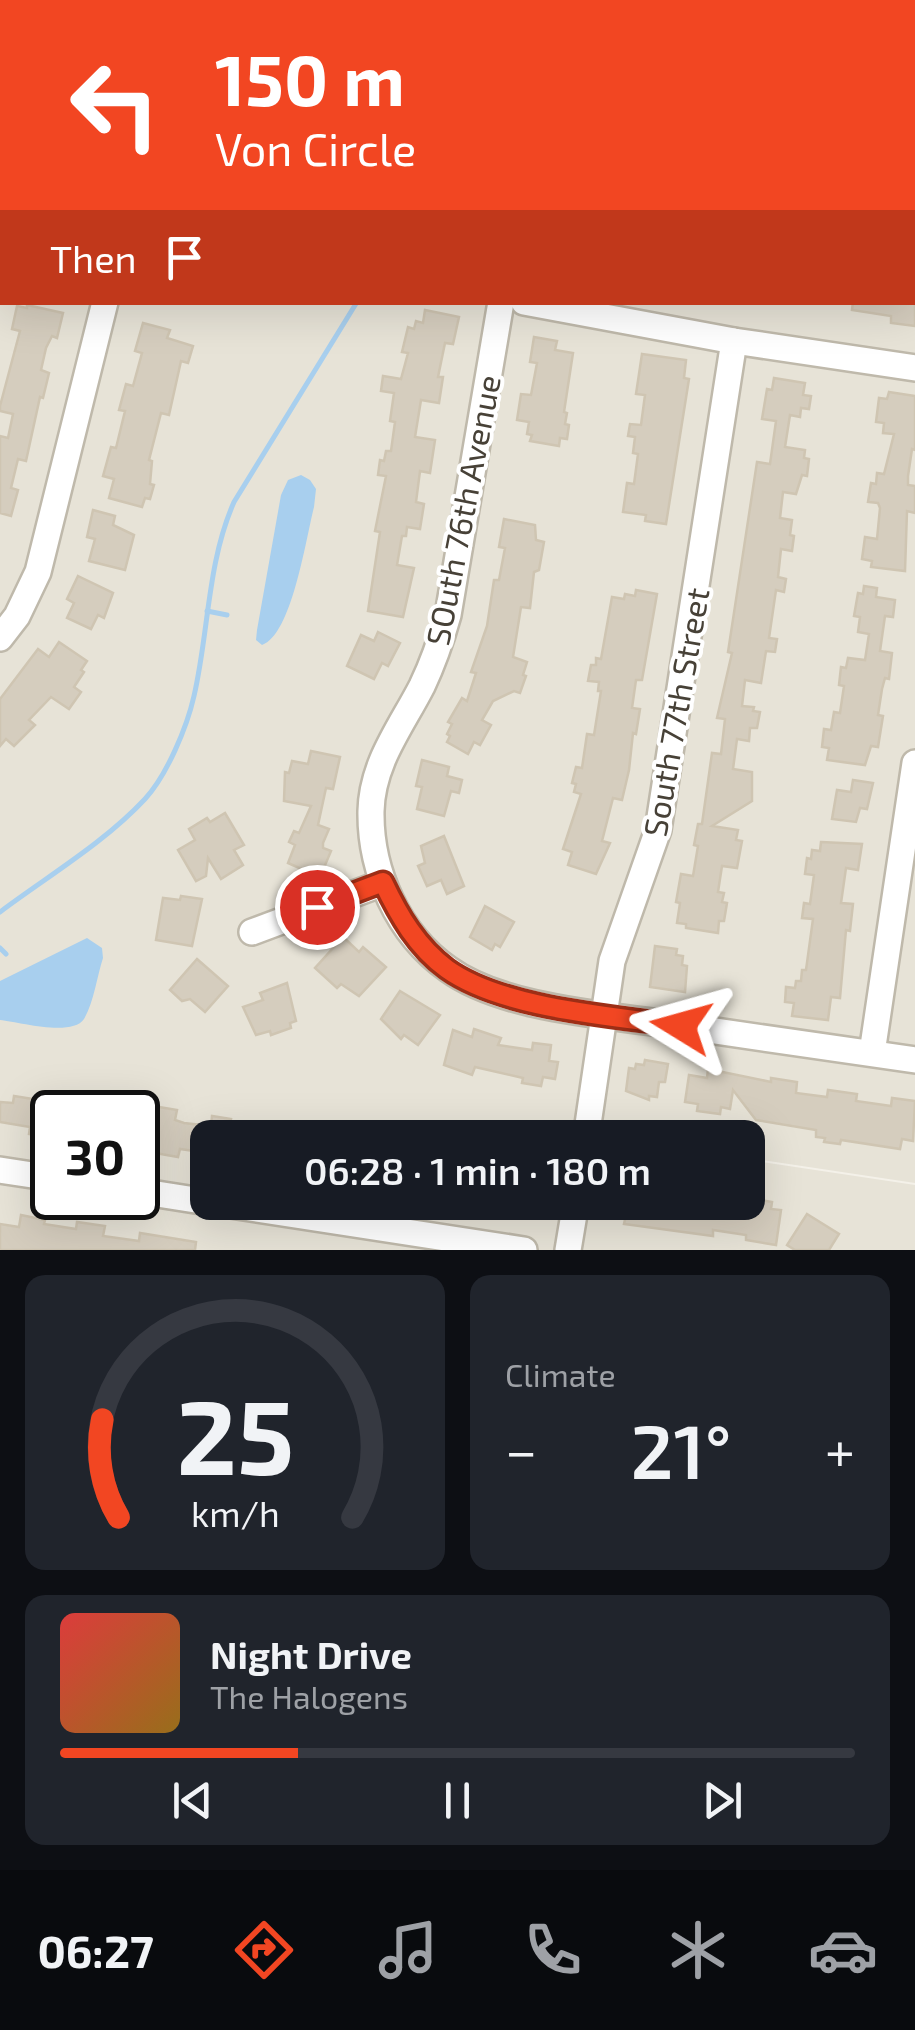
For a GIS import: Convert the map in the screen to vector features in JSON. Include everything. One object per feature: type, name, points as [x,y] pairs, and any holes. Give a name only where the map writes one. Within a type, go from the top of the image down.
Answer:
[{"type":"street","points":[[0,638],[38,572],[104,305]]},
{"type":"street","name":"SOuth 76th Avenue","points":[[500,305],[448,615],[436,656],[384,754],[374,785],[373,841],[383,882],[399,917],[425,950],[448,969],[506,997],[915,1060]]},
{"type":"street","points":[[540,305],[734,341],[915,368]]},
{"type":"street","name":"South 77th Street","points":[[589,1120],[617,939],[658,830],[734,341]]},
{"type":"street","points":[[872,1053],[915,762]]},
{"type":"street","points":[[252,932],[383,882]]},
{"type":"street","points":[[0,1170],[30,1175]]},
{"type":"street","points":[[160,1194],[190,1199]]},
{"type":"street","points":[[327,1220],[524,1250]]},
{"type":"street","points":[[568,1250],[573,1220]]},
{"type":"shaded area","points":[[0,305],[915,305],[915,1183],[765,1161],[765,1120],[190,1120],[190,1220],[765,1220],[765,1163],[915,1185],[915,1250],[0,1250]]},
{"type":"water","points":[[301,475],[316,489],[302,562],[282,624],[262,645],[256,640],[257,630],[281,495],[288,480]]},
{"type":"water","points":[[87,938],[102,948],[103,958],[84,1019],[57,1028],[0,1020],[0,981]]},
{"type":"building","points":[[853,305],[915,305],[915,326],[891,323],[891,316],[852,310]]},
{"type":"building","points":[[17,306],[63,313],[57,338],[52,336],[46,348],[41,370],[49,373],[26,461],[18,459],[11,488],[18,490],[11,516],[0,513],[0,436],[8,438],[13,414],[0,411],[0,406],[20,331],[12,329]]},
{"type":"building","points":[[425,310],[459,317],[453,344],[445,343],[438,377],[443,377],[439,403],[421,400],[415,437],[435,440],[430,473],[420,471],[416,502],[424,504],[420,529],[407,527],[406,536],[402,536],[397,565],[414,568],[403,617],[368,611],[380,532],[375,531],[386,476],[378,475],[380,460],[384,461],[386,451],[391,451],[395,422],[390,421],[394,393],[381,391],[383,376],[401,379],[408,353],[402,352],[408,327],[414,329],[416,321],[423,323]]},
{"type":"building","points":[[143,323],[170,330],[167,338],[193,346],[188,363],[181,361],[169,415],[161,413],[149,460],[150,484],[154,485],[150,499],[145,498],[142,507],[109,498],[114,479],[103,476],[111,447],[116,448],[125,411],[119,410],[126,384],[133,386],[142,353],[135,351]]},
{"type":"building","points":[[534,337],[557,341],[555,350],[573,353],[564,412],[565,424],[569,425],[567,439],[560,438],[559,446],[530,441],[529,422],[517,420],[521,394],[531,395],[537,363],[530,362]]},
{"type":"building","points":[[642,354],[686,360],[684,378],[689,379],[666,524],[645,521],[646,515],[623,512],[627,483],[634,484],[638,454],[633,453],[635,437],[628,436],[630,424],[641,425],[645,395],[636,394]]},
{"type":"building","points":[[774,378],[805,383],[803,395],[811,396],[809,409],[801,408],[800,417],[790,415],[785,447],[805,450],[804,458],[809,459],[807,476],[802,475],[796,494],[783,492],[780,518],[792,520],[790,535],[794,536],[792,551],[781,549],[778,577],[786,579],[784,592],[776,590],[769,638],[777,639],[775,652],[766,651],[761,683],[745,680],[742,706],[760,712],[757,728],[750,728],[749,741],[737,739],[733,769],[752,772],[752,801],[712,826],[738,830],[736,840],[742,841],[737,868],[722,866],[718,892],[724,893],[722,902],[727,903],[718,933],[677,923],[680,903],[676,902],[681,874],[693,876],[698,846],[694,845],[698,824],[702,824],[712,753],[721,754],[725,719],[717,718],[732,653],[728,652],[757,462],[770,464],[776,421],[762,419],[767,389],[772,390]]},
{"type":"building","points":[[889,392],[915,396],[915,450],[912,449],[908,485],[915,486],[915,513],[907,511],[905,571],[871,567],[872,561],[862,559],[865,537],[877,539],[880,508],[878,503],[868,502],[871,483],[876,484],[877,473],[884,474],[894,434],[883,433],[884,423],[876,422],[879,398],[887,399]]},
{"type":"building","points":[[93,510],[115,516],[113,525],[134,535],[125,570],[89,561],[95,539],[87,537]]},
{"type":"building","points":[[504,519],[535,525],[536,540],[544,542],[539,570],[534,572],[530,608],[521,607],[513,657],[527,662],[523,675],[526,676],[520,693],[514,691],[493,701],[482,720],[491,725],[480,745],[474,742],[468,754],[447,742],[452,724],[448,722],[462,698],[467,701],[476,673],[471,672],[487,626],[494,580],[499,580],[505,548],[499,547]]},
{"type":"building","points":[[78,576],[113,593],[104,618],[98,615],[91,629],[67,618],[74,603],[67,599]]},
{"type":"building","points":[[864,586],[877,588],[876,597],[895,600],[893,617],[885,616],[880,651],[892,653],[878,715],[883,716],[878,747],[871,746],[865,765],[827,760],[829,748],[822,747],[824,729],[831,730],[834,712],[840,713],[844,686],[839,685],[841,667],[846,668],[848,658],[865,660],[869,634],[858,632],[860,617],[854,616],[858,593],[863,594]]},
{"type":"building","points":[[636,590],[657,594],[642,680],[636,680],[632,708],[640,709],[629,770],[622,800],[613,798],[602,841],[610,843],[596,874],[568,865],[572,852],[563,849],[581,794],[574,792],[576,784],[572,783],[576,767],[582,768],[587,734],[594,735],[601,691],[599,682],[588,681],[591,665],[596,665],[596,658],[601,659],[612,597],[635,596]]},
{"type":"building","points":[[378,632],[400,643],[388,666],[382,663],[374,679],[347,666],[361,635],[374,641]]},
{"type":"building","points":[[59,642],[87,661],[74,687],[81,692],[69,709],[51,697],[29,720],[35,725],[14,746],[6,739],[0,746],[0,699],[38,649],[49,657]]},
{"type":"building","points":[[311,751],[340,757],[333,789],[326,788],[318,825],[329,829],[323,848],[331,851],[320,877],[288,863],[295,845],[289,842],[294,831],[299,833],[311,806],[284,801],[285,772],[289,773],[292,761],[308,764]]},
{"type":"building","points":[[422,760],[449,767],[447,776],[462,780],[459,793],[451,791],[444,816],[417,809],[422,787],[416,786]]},
{"type":"building","points":[[853,780],[873,783],[867,809],[860,808],[856,822],[832,819],[837,790],[851,792]]},
{"type":"building","points":[[225,813],[244,845],[234,850],[243,865],[221,879],[208,858],[206,876],[196,881],[178,850],[195,840],[189,829]]},
{"type":"building","points":[[444,836],[464,886],[447,894],[441,880],[427,886],[418,866],[425,863],[421,846]]},
{"type":"building","points":[[821,842],[862,844],[858,870],[846,868],[841,903],[853,904],[850,931],[846,930],[840,998],[831,997],[828,1020],[792,1016],[794,1003],[785,1002],[786,987],[795,988],[796,981],[801,981],[802,970],[806,970],[813,919],[802,918],[804,903],[810,904],[814,875],[805,874],[807,858],[811,859],[812,850],[820,851]]},
{"type":"building","points":[[181,896],[202,899],[192,946],[156,940],[163,898],[180,900]]},
{"type":"building","points":[[485,906],[514,922],[500,947],[495,944],[492,950],[470,937]]},
{"type":"building","points":[[340,934],[359,952],[363,947],[386,967],[359,996],[341,984],[337,988],[315,968]]},
{"type":"building","points":[[655,946],[677,949],[676,955],[683,956],[682,965],[687,966],[685,992],[650,987]]},
{"type":"building","points":[[197,959],[228,986],[205,1012],[190,999],[182,1001],[170,990]]},
{"type":"building","points":[[287,983],[296,1021],[290,1023],[291,1028],[271,1035],[270,1031],[256,1035],[243,1007],[263,1000],[260,993]]},
{"type":"building","points":[[400,991],[440,1015],[418,1045],[404,1035],[401,1039],[381,1019]]},
{"type":"building","points":[[474,1029],[501,1038],[498,1045],[532,1050],[533,1043],[551,1045],[549,1061],[558,1062],[555,1079],[543,1077],[541,1086],[475,1067],[472,1075],[444,1065],[453,1030],[472,1037]]},
{"type":"building","points":[[645,1060],[668,1064],[665,1082],[659,1082],[657,1097],[649,1096],[649,1100],[626,1091],[629,1068],[644,1065]]},
{"type":"building","points":[[708,1069],[771,1082],[771,1078],[797,1082],[796,1093],[827,1097],[828,1090],[857,1094],[856,1101],[891,1106],[892,1098],[915,1101],[913,1141],[902,1139],[900,1149],[841,1140],[840,1144],[824,1142],[825,1138],[816,1137],[816,1130],[756,1120],[733,1090],[730,1109],[721,1107],[720,1114],[697,1111],[698,1104],[685,1102],[689,1075],[707,1078]]},
{"type":"building","points":[[14,1096],[30,1099],[30,1127],[0,1122],[0,1102],[13,1103]]},
{"type":"building","points":[[160,1107],[177,1110],[175,1120],[190,1124],[190,1150],[180,1149],[178,1157],[160,1154]]},
{"type":"building","points":[[765,1201],[772,1202],[771,1209],[781,1210],[776,1245],[713,1230],[713,1236],[624,1224],[625,1220],[765,1220]]},
{"type":"building","points":[[807,1214],[839,1234],[829,1250],[795,1250],[787,1245]]},
{"type":"building","points":[[21,1215],[30,1220],[45,1220],[44,1224],[76,1229],[77,1222],[105,1226],[103,1236],[139,1241],[140,1233],[196,1242],[195,1250],[0,1250],[0,1224],[19,1227]]},
{"type":"waterway","points":[[0,912],[112,830],[145,799],[161,777],[191,708],[218,549],[234,502],[355,305]]},
{"type":"waterway","points":[[207,611],[227,615]]},
{"type":"waterway","points":[[0,948],[6,954]]},
{"type":"route","points":[[317,907],[383,882],[399,917],[425,950],[473,984],[506,997],[681,1026]]}]
